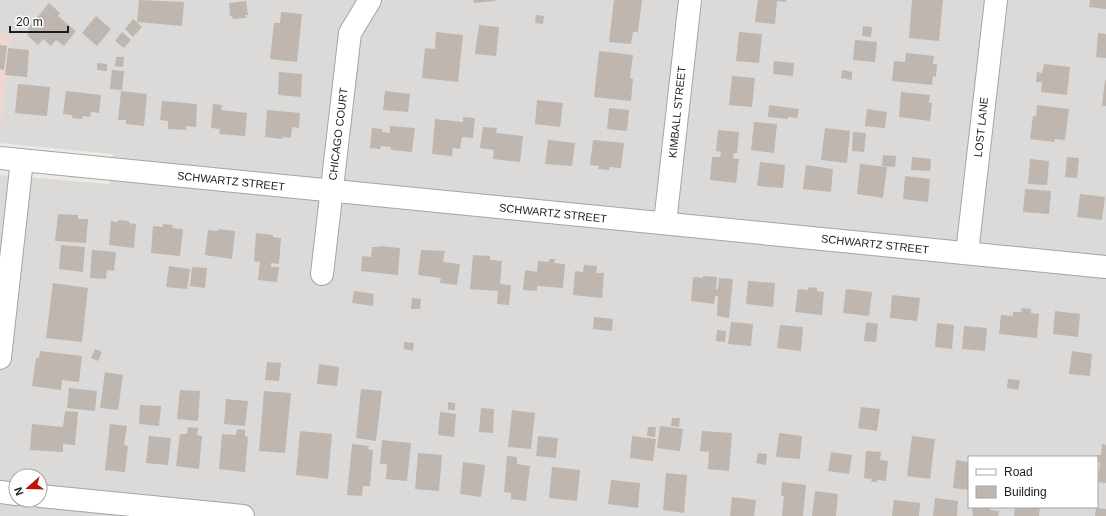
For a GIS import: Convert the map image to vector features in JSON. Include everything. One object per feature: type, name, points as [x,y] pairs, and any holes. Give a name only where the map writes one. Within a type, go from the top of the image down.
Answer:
[{"type":"street","name":"CHICAGO COURT","points":[[322,274],[350,33],[370,0]]},
{"type":"street","name":"KIMBALL STREET","points":[[665,224],[690,0]]},
{"type":"street","name":"LOST LANE","points":[[967,253],[996,0]]},
{"type":"street","name":"SCHWARTZ STREET","points":[[0,158],[1106,267]]},
{"type":"street","points":[[0,358],[22,160]]},
{"type":"street","points":[[48,497],[243,516]]},
{"type":"shaded area","points":[[0,0],[1106,0],[1106,516],[0,516],[0,175],[110,184],[113,154],[0,143],[11,36],[0,34]]},
{"type":"shaded area","points":[[0,34],[11,36],[0,132]]},
{"type":"building","points":[[139,0],[184,2],[182,26],[137,22]]},
{"type":"building","points":[[473,0],[495,0],[495,1],[474,3]]},
{"type":"building","points":[[614,0],[642,0],[638,32],[633,32],[631,44],[609,42]]},
{"type":"building","points":[[758,0],[786,0],[786,2],[777,1],[775,24],[755,22]]},
{"type":"building","points":[[912,0],[943,0],[939,41],[909,38]]},
{"type":"building","points":[[1090,0],[1106,0],[1106,9],[1089,7]]},
{"type":"building","points":[[246,1],[248,15],[245,15],[246,18],[233,19],[232,16],[230,16],[229,3]]},
{"type":"building","points":[[49,3],[60,13],[58,16],[76,31],[64,46],[56,40],[51,46],[43,39],[38,45],[27,35],[30,31],[28,29]]},
{"type":"building","points":[[281,12],[302,14],[297,62],[270,59],[274,23],[280,23]]},
{"type":"building","points":[[536,15],[544,16],[543,24],[535,23]]},
{"type":"building","points":[[96,16],[111,29],[97,46],[82,33]]},
{"type":"building","points":[[133,19],[142,27],[133,37],[125,29]]},
{"type":"building","points":[[479,25],[499,27],[496,56],[475,54]]},
{"type":"building","points":[[863,26],[872,27],[871,37],[862,36]]},
{"type":"building","points":[[122,32],[131,40],[124,48],[115,41]]},
{"type":"building","points":[[436,32],[463,35],[458,82],[422,78],[425,48],[435,49]]},
{"type":"building","points":[[739,32],[762,34],[759,63],[736,61]]},
{"type":"building","points":[[1098,33],[1106,34],[1106,58],[1096,57]]},
{"type":"building","points":[[855,40],[877,42],[875,62],[853,60]]},
{"type":"building","points":[[0,45],[7,46],[4,70],[0,69]]},
{"type":"building","points":[[8,48],[29,50],[27,77],[5,75]]},
{"type":"building","points":[[599,51],[633,55],[630,78],[633,79],[631,101],[594,97]]},
{"type":"building","points":[[906,53],[934,56],[933,64],[937,64],[936,77],[933,76],[932,85],[892,81],[894,61],[905,62]]},
{"type":"building","points":[[116,57],[124,57],[123,67],[115,66]]},
{"type":"building","points":[[774,61],[794,63],[793,76],[773,74]]},
{"type":"building","points":[[97,63],[107,64],[107,71],[97,70]]},
{"type":"building","points":[[1044,64],[1070,67],[1067,95],[1041,92],[1042,82],[1036,82],[1037,72],[1042,73]]},
{"type":"building","points":[[112,70],[124,71],[122,90],[110,89]]},
{"type":"building","points":[[842,70],[852,72],[852,80],[841,78]]},
{"type":"building","points":[[279,72],[302,74],[301,97],[278,95]]},
{"type":"building","points":[[732,76],[755,78],[752,107],[729,105]]},
{"type":"building","points":[[1105,80],[1106,106],[1102,106]]},
{"type":"building","points":[[18,84],[50,87],[47,116],[15,113]]},
{"type":"building","points":[[66,91],[101,95],[99,113],[91,112],[90,117],[83,116],[82,119],[72,118],[72,115],[63,114]]},
{"type":"building","points":[[121,91],[147,94],[144,126],[126,124],[126,120],[118,120]]},
{"type":"building","points":[[385,91],[410,94],[408,112],[383,110]]},
{"type":"building","points":[[901,92],[930,95],[929,103],[932,103],[930,121],[899,117]]},
{"type":"building","points":[[537,100],[563,103],[560,127],[535,124]]},
{"type":"building","points":[[162,101],[197,104],[196,127],[186,126],[186,130],[168,129],[168,121],[160,120]]},
{"type":"building","points":[[213,104],[222,105],[221,110],[247,113],[245,136],[219,134],[220,129],[211,128]]},
{"type":"building","points":[[769,105],[799,109],[797,118],[788,117],[788,119],[768,117]]},
{"type":"building","points":[[1037,105],[1069,109],[1065,140],[1055,139],[1054,142],[1030,139],[1033,116],[1036,116]]},
{"type":"building","points":[[609,108],[629,110],[627,131],[607,129]]},
{"type":"building","points":[[867,109],[887,112],[885,128],[865,126]]},
{"type":"building","points":[[267,110],[300,113],[299,128],[292,127],[291,138],[283,137],[282,139],[265,137]]},
{"type":"building","points":[[463,117],[475,118],[473,138],[462,137],[460,149],[453,148],[452,156],[432,154],[435,119],[463,122]]},
{"type":"building","points":[[754,122],[777,124],[774,153],[751,150]]},
{"type":"building","points":[[390,126],[415,128],[412,152],[391,150],[391,147],[381,146],[380,149],[370,148],[372,128],[382,129],[382,132],[390,133]]},
{"type":"building","points":[[483,127],[497,128],[496,133],[523,136],[520,162],[493,159],[494,150],[480,148]]},
{"type":"building","points":[[825,128],[850,131],[847,163],[821,160]]},
{"type":"building","points":[[718,130],[739,132],[737,153],[734,153],[733,158],[739,159],[736,183],[710,180],[712,157],[720,157],[721,152],[716,151]]},
{"type":"building","points":[[853,132],[866,133],[864,152],[852,151]]},
{"type":"building","points":[[548,140],[575,143],[572,166],[545,164]]},
{"type":"building","points":[[593,140],[624,143],[621,168],[610,167],[609,170],[598,169],[599,166],[590,165]]},
{"type":"building","points":[[883,155],[896,156],[895,167],[882,166]]},
{"type":"building","points":[[912,157],[931,159],[930,171],[911,170]]},
{"type":"building","points":[[1067,157],[1079,158],[1077,178],[1065,177]]},
{"type":"building","points":[[1030,159],[1049,161],[1047,185],[1028,184]]},
{"type":"building","points":[[760,162],[785,165],[783,188],[757,186]]},
{"type":"building","points":[[860,164],[887,167],[883,198],[857,194]]},
{"type":"building","points":[[806,165],[833,169],[831,192],[803,189]]},
{"type":"building","points":[[905,176],[930,179],[928,202],[903,199]]},
{"type":"building","points":[[1025,189],[1051,191],[1049,214],[1023,212]]},
{"type":"building","points":[[1080,194],[1105,197],[1102,220],[1077,217]]},
{"type":"building","points":[[58,214],[78,215],[78,219],[88,219],[86,243],[55,241]]},
{"type":"building","points":[[118,220],[129,221],[129,223],[136,224],[134,248],[109,245],[111,221],[118,222]]},
{"type":"building","points":[[163,224],[173,225],[172,228],[183,229],[180,256],[151,253],[153,226],[163,227]]},
{"type":"building","points":[[218,229],[235,231],[232,259],[205,255],[208,230],[218,231]]},
{"type":"building","points":[[256,233],[273,235],[273,237],[281,238],[279,264],[271,263],[271,267],[279,267],[277,282],[258,280],[260,262],[254,261]]},
{"type":"building","points":[[61,245],[85,247],[83,272],[59,269]]},
{"type":"building","points":[[380,246],[400,248],[398,275],[361,271],[362,256],[371,257],[372,247]]},
{"type":"building","points":[[92,250],[116,252],[114,271],[107,270],[106,279],[90,278]]},
{"type":"building","points":[[421,250],[445,251],[443,262],[460,264],[457,285],[440,283],[441,278],[418,275]]},
{"type":"building","points":[[473,255],[490,256],[490,260],[502,261],[500,284],[511,285],[509,305],[497,304],[498,291],[470,289]]},
{"type":"building","points":[[549,259],[555,259],[554,263],[565,264],[563,288],[537,286],[537,291],[523,290],[525,270],[537,272],[538,261],[549,262]]},
{"type":"building","points":[[584,265],[597,266],[596,273],[604,273],[602,298],[573,295],[575,271],[583,272]]},
{"type":"building","points":[[169,266],[190,269],[187,289],[166,287]]},
{"type":"building","points":[[192,267],[207,268],[205,288],[190,286]]},
{"type":"building","points":[[703,276],[717,277],[716,289],[718,289],[719,278],[733,279],[729,318],[717,316],[718,296],[715,296],[714,304],[691,301],[693,277],[703,278]]},
{"type":"building","points":[[748,281],[775,283],[773,307],[746,304]]},
{"type":"building","points":[[53,283],[88,288],[82,342],[46,338]]},
{"type":"building","points":[[809,287],[817,288],[817,291],[824,292],[822,315],[795,312],[798,289],[808,290]]},
{"type":"building","points":[[846,289],[872,292],[869,316],[843,313]]},
{"type":"building","points":[[354,291],[374,294],[373,306],[352,303]]},
{"type":"building","points":[[892,295],[920,298],[917,321],[890,318]]},
{"type":"building","points":[[412,298],[421,299],[420,309],[411,309]]},
{"type":"building","points":[[1022,308],[1031,309],[1031,313],[1039,314],[1037,338],[999,334],[1001,315],[1013,316],[1013,312],[1021,312]]},
{"type":"building","points":[[1055,311],[1080,314],[1078,337],[1053,334]]},
{"type":"building","points":[[594,317],[613,319],[612,331],[593,329]]},
{"type":"building","points":[[731,322],[753,324],[751,346],[728,344]]},
{"type":"building","points":[[866,322],[878,324],[876,342],[864,341]]},
{"type":"building","points":[[937,323],[954,325],[952,349],[935,347]]},
{"type":"building","points":[[780,325],[803,327],[801,351],[777,348]]},
{"type":"building","points":[[964,326],[987,328],[985,351],[962,349]]},
{"type":"building","points":[[717,330],[726,331],[725,342],[716,341]]},
{"type":"building","points":[[404,342],[414,343],[413,351],[404,349]]},
{"type":"building","points":[[95,349],[102,352],[98,361],[91,358]]},
{"type":"building","points":[[40,351],[82,356],[79,382],[62,380],[61,390],[32,386],[36,358],[39,358]]},
{"type":"building","points":[[1072,351],[1092,354],[1090,376],[1069,374]]},
{"type":"building","points":[[267,362],[281,363],[279,381],[265,380]]},
{"type":"building","points":[[319,364],[339,367],[337,386],[317,384]]},
{"type":"building","points":[[105,372],[123,375],[118,410],[100,408]]},
{"type":"building","points":[[1008,379],[1020,380],[1018,390],[1007,388]]},
{"type":"building","points":[[69,388],[97,391],[95,411],[67,408]]},
{"type":"building","points":[[361,389],[382,391],[376,441],[356,438]]},
{"type":"building","points":[[180,390],[200,391],[198,421],[177,419]]},
{"type":"building","points":[[264,391],[291,393],[285,453],[259,451]]},
{"type":"building","points":[[226,399],[248,401],[245,426],[224,424]]},
{"type":"building","points":[[448,402],[455,403],[455,410],[448,410]]},
{"type":"building","points":[[140,405],[161,406],[159,426],[139,424]]},
{"type":"building","points":[[861,407],[880,409],[877,431],[858,428]]},
{"type":"building","points":[[481,408],[494,409],[493,433],[479,432]]},
{"type":"building","points":[[512,410],[535,413],[531,449],[508,447]]},
{"type":"building","points":[[65,411],[78,412],[75,445],[63,444],[63,452],[30,450],[32,424],[63,427]]},
{"type":"building","points":[[440,412],[456,414],[454,437],[438,435]]},
{"type":"building","points":[[672,418],[680,418],[679,427],[671,426]]},
{"type":"building","points":[[110,424],[127,426],[124,445],[128,446],[125,472],[105,470]]},
{"type":"building","points":[[660,426],[683,429],[680,451],[657,448]]},
{"type":"building","points":[[188,427],[198,428],[197,435],[202,436],[199,469],[176,466],[180,434],[187,434]]},
{"type":"building","points":[[648,427],[656,427],[655,437],[647,436]]},
{"type":"building","points":[[237,429],[245,430],[245,436],[248,437],[245,472],[219,469],[222,434],[236,435]]},
{"type":"building","points":[[300,431],[332,434],[328,479],[296,475]]},
{"type":"building","points":[[702,431],[732,433],[729,471],[708,469],[709,452],[700,451]]},
{"type":"building","points":[[779,433],[802,436],[800,459],[776,457]]},
{"type":"building","points":[[149,436],[171,438],[168,465],[146,463]]},
{"type":"building","points":[[538,436],[558,438],[556,458],[536,456]]},
{"type":"building","points":[[632,436],[656,439],[653,461],[630,458]]},
{"type":"building","points":[[912,436],[935,439],[930,479],[907,476]]},
{"type":"building","points":[[382,440],[411,443],[407,481],[386,479],[387,464],[380,464]]},
{"type":"building","points":[[352,444],[369,446],[368,449],[373,450],[370,486],[363,486],[362,496],[347,495]]},
{"type":"building","points":[[1102,444],[1106,445],[1106,483],[1098,482],[1100,462],[1098,462],[1097,455],[1101,455]]},
{"type":"building","points":[[866,451],[881,452],[880,460],[888,461],[886,481],[877,480],[877,482],[871,482],[872,479],[864,478]]},
{"type":"building","points":[[831,452],[852,455],[849,474],[828,471]]},
{"type":"building","points":[[418,453],[442,455],[439,491],[415,489]]},
{"type":"building","points":[[758,453],[767,454],[766,465],[756,463]]},
{"type":"building","points":[[507,456],[517,457],[517,464],[530,466],[526,501],[511,499],[511,493],[504,492]]},
{"type":"building","points":[[956,460],[968,462],[968,490],[953,488]]},
{"type":"building","points":[[463,462],[485,465],[481,497],[460,494]]},
{"type":"building","points":[[552,467],[580,470],[577,501],[549,498]]},
{"type":"building","points":[[666,473],[687,475],[684,513],[663,510]]},
{"type":"building","points":[[611,480],[640,483],[638,508],[608,504]]},
{"type":"building","points":[[782,482],[806,485],[803,516],[782,516],[784,496],[781,496]]},
{"type":"building","points":[[815,491],[838,494],[836,516],[812,516]]},
{"type":"building","points":[[732,497],[756,500],[754,516],[730,516]]},
{"type":"building","points":[[935,498],[958,501],[957,516],[933,516]]},
{"type":"building","points":[[894,500],[920,503],[919,516],[892,516]]},
{"type":"building","points":[[972,508],[990,508],[990,510],[999,511],[998,516],[973,516]]},
{"type":"building","points":[[1015,508],[1040,508],[1039,516],[1014,516]]},
{"type":"building","points":[[1096,508],[1106,509],[1106,516],[1095,516]]}]
